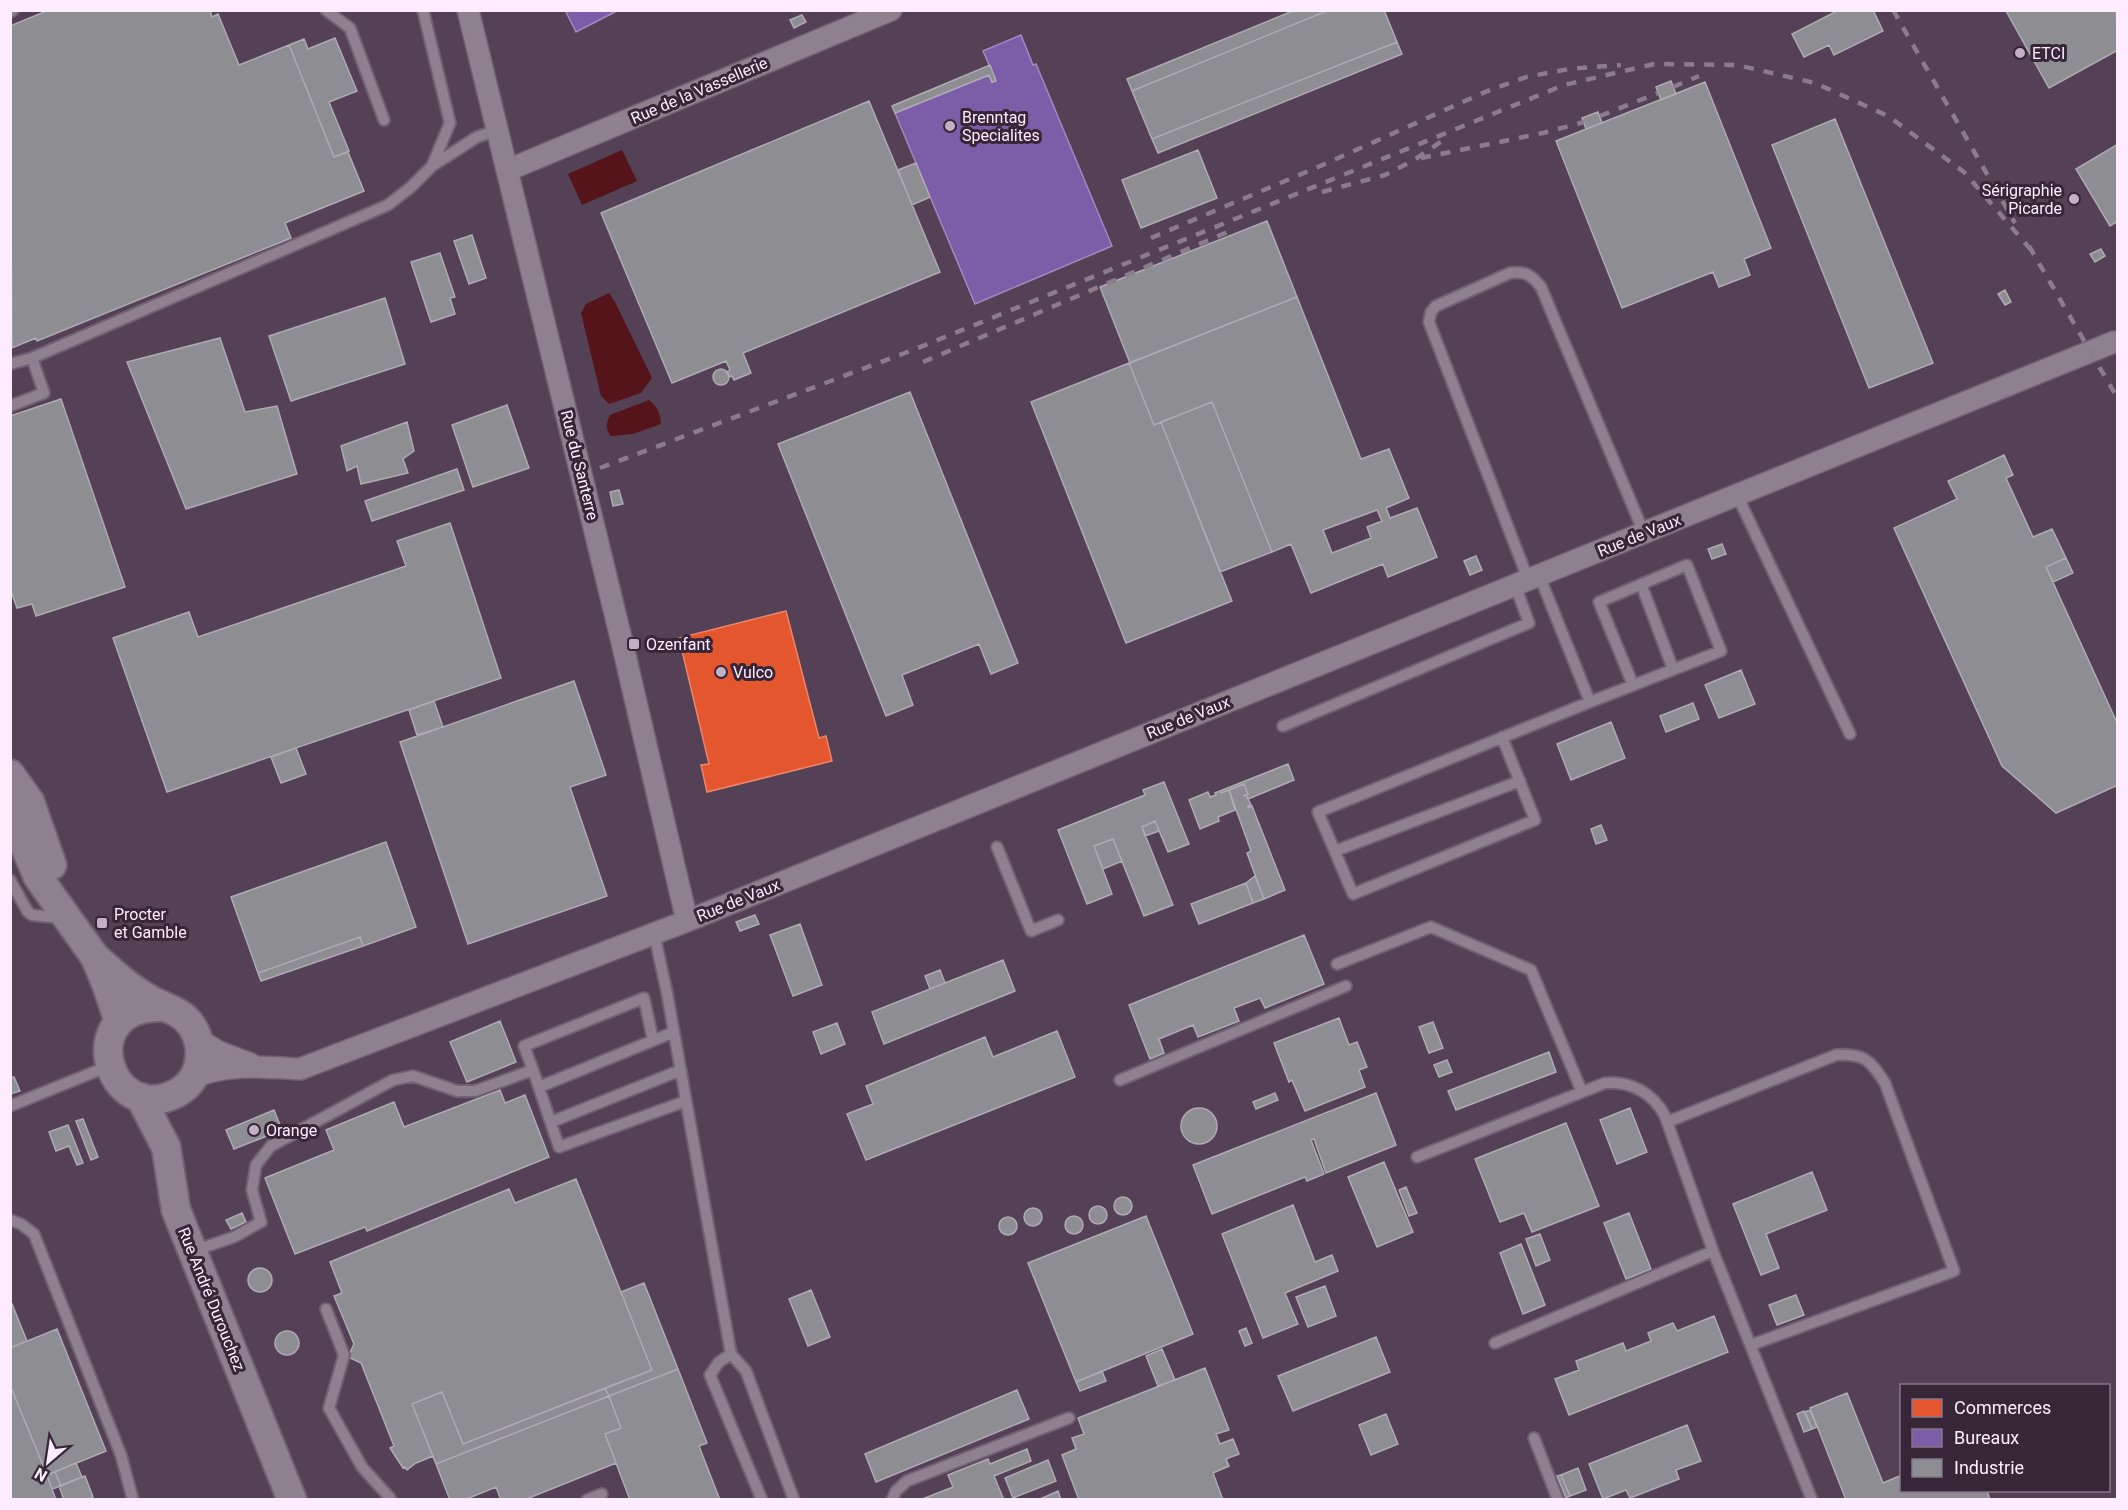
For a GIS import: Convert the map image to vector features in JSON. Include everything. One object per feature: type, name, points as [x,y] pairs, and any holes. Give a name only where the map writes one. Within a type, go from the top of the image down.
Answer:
[{"type":"main road","points":[[10,774],[30,802],[69,918]]},
{"type":"main road","points":[[10,811],[38,877],[95,957],[119,1022]]},
{"type":"main road","points":[[95,957],[132,989],[161,1007],[185,1018],[193,1028],[198,1040],[201,1053],[199,1065],[169,1122],[166,1147]]},
{"type":"main road","points":[[161,1007],[138,1009],[119,1022],[112,1031],[108,1043],[109,1066],[116,1080],[126,1090],[140,1097],[154,1100],[168,1097],[187,1084]]},
{"type":"main road","name":"Rue André Durouchez","points":[[140,1097],[166,1147],[176,1210],[292,1500]]},
{"type":"street","name":"Rue du Santerre","points":[[468,10],[621,638],[687,921]]},
{"type":"street","name":"Rue de la Vassellerie","points":[[508,170],[891,10]]},
{"type":"street","name":"Rue de Vaux","points":[[187,1084],[219,1069],[257,1066],[300,1069],[687,921],[2114,342]]},
{"type":"street","name":"Rue de Vaux","points":[[198,1040],[219,1052],[257,1066]]},
{"type":"lane","points":[[326,10],[350,28],[384,120]]},
{"type":"lane","points":[[423,10],[450,123],[432,166]]},
{"type":"lane","points":[[10,364],[32,358],[388,205],[432,166],[477,137],[498,130]]},
{"type":"lane","points":[[1590,702],[1528,580],[1429,322],[1431,312],[1436,306],[1510,273],[1522,271],[1531,275],[1541,287],[1644,533]]},
{"type":"lane","points":[[10,406],[44,393],[32,358]]},
{"type":"lane","points":[[1737,495],[1850,734]]},
{"type":"lane","points":[[1502,738],[1535,820],[1353,894],[1318,813],[1590,702],[1721,651],[1688,566],[1599,602],[1633,685]]},
{"type":"lane","points":[[1283,726],[1529,623],[1528,580]]},
{"type":"lane","points":[[1641,584],[1673,669]]},
{"type":"lane","points":[[1335,851],[1520,781]]},
{"type":"lane","points":[[996,847],[1031,931],[1058,920]]},
{"type":"lane","points":[[10,880],[27,912],[32,915],[69,918]]},
{"type":"lane","points":[[1337,964],[1431,927],[1531,970],[1582,1092]]},
{"type":"lane","points":[[654,933],[681,1070],[731,1354],[746,1371],[795,1500]]},
{"type":"lane","points":[[1120,1080],[1346,986]]},
{"type":"lane","points":[[653,1040],[644,998],[524,1046],[559,1147],[686,1101]]},
{"type":"lane","points":[[539,1087],[674,1032]]},
{"type":"lane","points":[[1667,1122],[1836,1055],[1854,1054],[1872,1063],[1885,1083],[1954,1271],[1751,1345]]},
{"type":"lane","points":[[10,1106],[109,1066]]},
{"type":"lane","points":[[192,1251],[234,1237],[261,1222],[252,1190],[256,1165],[271,1146],[393,1080],[412,1076],[457,1091],[475,1091],[533,1070]]},
{"type":"lane","points":[[551,1122],[681,1070]]},
{"type":"lane","points":[[1417,1157],[1605,1083],[1615,1082],[1633,1086],[1649,1095],[1661,1108],[1667,1122],[1713,1251],[1812,1500]]},
{"type":"lane","points":[[10,1220],[21,1224],[34,1234],[121,1455],[133,1500]]},
{"type":"lane","points":[[1495,1343],[1713,1251]]},
{"type":"lane","points":[[326,1309],[344,1355],[329,1408],[362,1467],[389,1499]]},
{"type":"lane","points":[[731,1354],[719,1362],[710,1375],[762,1500]]},
{"type":"lane","points":[[892,1500],[896,1491],[907,1480],[1069,1418]]},
{"type":"lane","points":[[1534,1438],[1558,1500]]},
{"type":"lane","points":[[587,1500],[602,1494]]},
{"type":"shaded area","points":[[622,150],[637,181],[582,205],[568,174]]},
{"type":"shaded area","points":[[609,293],[652,378],[641,393],[609,404],[601,396],[581,313],[586,304]]},
{"type":"shaded area","points":[[649,400],[658,410],[661,424],[633,434],[611,436],[607,426],[610,415]]},
{"type":"building: Commerces","points":[[786,611],[819,738],[826,736],[832,761],[707,792],[701,765],[709,764],[679,638]]},
{"type":"building: Bureaux","points":[[565,10],[619,10],[576,32]]},
{"type":"building: Bureaux","points":[[1021,35],[1033,65],[1036,64],[1112,246],[975,304],[895,113],[989,75],[992,82],[996,81],[983,51]]},
{"type":"building: Industrie","points":[[49,10],[210,10],[212,17],[218,14],[239,65],[289,45],[334,157],[348,152],[364,191],[285,223],[291,238],[37,341],[36,338],[12,348],[10,26]]},
{"type":"building: Industrie","points":[[1295,10],[1329,10],[1132,91],[1127,79]]},
{"type":"building: Industrie","points":[[1329,10],[1384,10],[1397,42],[1152,139],[1132,91]]},
{"type":"building: Industrie","points":[[1839,10],[1873,10],[1883,31],[1834,55],[1829,45],[1804,57],[1792,34]]},
{"type":"building: Industrie","points":[[2007,10],[2116,10],[2118,50],[2049,88]]},
{"type":"building: Industrie","points":[[802,15],[806,22],[794,28],[790,20]]},
{"type":"building: Industrie","points":[[335,38],[357,91],[329,102],[349,151],[334,157],[289,45],[304,39],[308,49]]},
{"type":"building: Industrie","points":[[1397,42],[1402,54],[1158,153],[1152,139]]},
{"type":"building: Industrie","points":[[990,65],[996,81],[992,82],[989,75],[895,113],[892,106]]},
{"type":"building: Industrie","points":[[1671,81],[1676,94],[1661,100],[1656,87]]},
{"type":"building: Industrie","points":[[1705,82],[1771,248],[1744,259],[1750,275],[1719,287],[1713,272],[1622,308],[1556,141]]},
{"type":"building: Industrie","points":[[869,101],[940,272],[743,353],[751,373],[734,380],[732,376],[729,377],[727,372],[730,370],[726,361],[672,383],[601,213]]},
{"type":"building: Industrie","points":[[1598,112],[1602,123],[1586,129],[1582,118]]},
{"type":"building: Industrie","points":[[1835,119],[1933,363],[1869,388],[1772,145]]},
{"type":"building: Industrie","points":[[2118,144],[2118,221],[2110,226],[2076,169]]},
{"type":"building: Industrie","points":[[1198,150],[1217,198],[1141,228],[1122,180]]},
{"type":"building: Industrie","points":[[916,163],[930,197],[912,205],[898,170]]},
{"type":"building: Industrie","points":[[1267,221],[1297,297],[1130,363],[1100,287]]},
{"type":"building: Industrie","points":[[472,235],[486,278],[469,284],[454,241]]},
{"type":"building: Industrie","points":[[2101,249],[2105,256],[2095,262],[2090,254]]},
{"type":"building: Industrie","points":[[440,253],[455,297],[450,298],[455,314],[431,322],[411,262]]},
{"type":"building: Industrie","points":[[2005,290],[2011,302],[2005,305],[1998,294]]},
{"type":"building: Industrie","points":[[1297,297],[1361,459],[1389,449],[1409,498],[1386,508],[1390,518],[1417,508],[1437,557],[1388,577],[1383,564],[1311,593],[1291,544],[1272,552],[1212,402],[1154,425],[1129,363]],"holes":[[[1377,510],[1382,521],[1367,527],[1371,538],[1332,553],[1323,530]]]},
{"type":"building: Industrie","points":[[385,298],[405,364],[291,401],[269,336]]},
{"type":"building: Industrie","points":[[220,338],[245,412],[277,406],[297,474],[186,509],[127,362]]},
{"type":"building: Industrie","points":[[1129,363],[1154,425],[1161,422],[1232,601],[1126,643],[1031,402]]},
{"type":"building: Industrie","points":[[718,369],[724,369],[729,377],[727,383],[718,385],[713,380],[713,374]]},
{"type":"building: Industrie","points":[[910,392],[1018,663],[991,674],[979,644],[902,675],[913,705],[886,716],[778,444]]},
{"type":"building: Industrie","points":[[61,399],[125,587],[36,616],[32,604],[17,608],[10,588],[10,416]]},
{"type":"building: Industrie","points":[[1212,402],[1272,552],[1220,572],[1161,422]]},
{"type":"building: Industrie","points":[[507,405],[529,468],[473,487],[452,425]]},
{"type":"building: Industrie","points":[[407,422],[414,451],[403,459],[408,473],[361,484],[357,466],[347,471],[341,446]]},
{"type":"building: Industrie","points":[[2004,455],[2013,475],[2006,478],[2033,537],[2052,529],[2066,558],[2046,567],[2118,725],[2118,785],[2056,813],[2002,766],[1894,528],[1957,499],[1948,481]]},
{"type":"building: Industrie","points":[[457,469],[464,490],[372,521],[365,501]]},
{"type":"building: Industrie","points":[[619,490],[623,504],[613,506],[610,492]]},
{"type":"building: Industrie","points":[[450,523],[501,678],[167,792],[113,638],[189,612],[198,637],[406,566],[397,541]]},
{"type":"building: Industrie","points":[[1722,544],[1726,554],[1712,559],[1708,549]]},
{"type":"building: Industrie","points":[[1476,556],[1482,570],[1470,575],[1464,561]]},
{"type":"building: Industrie","points":[[2066,558],[2073,573],[2053,582],[2046,567]]},
{"type":"building: Industrie","points":[[1741,670],[1755,704],[1719,718],[1705,685]]},
{"type":"building: Industrie","points":[[574,681],[606,775],[570,787],[607,896],[468,944],[400,742]]},
{"type":"building: Industrie","points":[[434,701],[443,727],[417,735],[409,710]]},
{"type":"building: Industrie","points":[[1693,703],[1699,719],[1666,732],[1660,716]]},
{"type":"building: Industrie","points":[[1611,722],[1625,758],[1571,780],[1557,744]]},
{"type":"building: Industrie","points":[[296,748],[306,774],[281,783],[271,757]]},
{"type":"building: Industrie","points":[[1288,764],[1294,780],[1248,799],[1246,795],[1243,796],[1248,794],[1244,784],[1221,793],[1220,791]]},
{"type":"building: Industrie","points":[[1164,782],[1189,844],[1168,852],[1155,821],[1142,827],[1173,905],[1144,916],[1113,839],[1094,846],[1112,894],[1087,904],[1058,830],[1145,795],[1143,790]]},
{"type":"building: Industrie","points":[[1244,784],[1248,794],[1243,796],[1246,795],[1251,805],[1248,808],[1252,806],[1285,890],[1264,899],[1247,853],[1251,851],[1229,790]]},
{"type":"building: Industrie","points":[[1229,790],[1235,810],[1218,817],[1219,821],[1200,829],[1189,800],[1208,792],[1210,797],[1220,791],[1221,793]]},
{"type":"building: Industrie","points":[[1155,821],[1159,831],[1145,836],[1142,827]]},
{"type":"building: Industrie","points":[[1601,825],[1607,840],[1596,844],[1591,829]]},
{"type":"building: Industrie","points":[[1113,839],[1122,861],[1103,869],[1094,846]]},
{"type":"building: Industrie","points":[[386,842],[416,927],[363,946],[360,937],[258,973],[231,897]]},
{"type":"building: Industrie","points":[[1255,876],[1264,899],[1253,903],[1246,883]]},
{"type":"building: Industrie","points":[[1246,883],[1253,903],[1199,924],[1191,904]]},
{"type":"building: Industrie","points":[[755,915],[759,924],[740,931],[736,922]]},
{"type":"building: Industrie","points":[[800,924],[822,985],[793,996],[770,935]]},
{"type":"building: Industrie","points":[[1304,935],[1324,984],[1265,1008],[1260,998],[1234,1008],[1239,1021],[1198,1037],[1193,1025],[1159,1039],[1164,1053],[1150,1059],[1129,1005]]},
{"type":"building: Industrie","points":[[360,937],[363,946],[261,981],[258,973]]},
{"type":"building: Industrie","points":[[1003,960],[1015,991],[884,1044],[872,1012]]},
{"type":"building: Industrie","points":[[940,970],[945,983],[930,989],[925,976]]},
{"type":"building: Industrie","points":[[1339,1018],[1349,1045],[1357,1042],[1367,1067],[1359,1070],[1365,1087],[1305,1111],[1292,1080],[1289,1082],[1274,1043]]},
{"type":"building: Industrie","points":[[500,1021],[516,1062],[467,1082],[450,1042]]},
{"type":"building: Industrie","points":[[1433,1022],[1443,1048],[1429,1053],[1419,1027]]},
{"type":"building: Industrie","points":[[837,1023],[845,1044],[821,1054],[813,1032]]},
{"type":"building: Industrie","points":[[1057,1031],[1075,1077],[866,1160],[847,1114],[873,1104],[866,1086],[985,1037],[993,1057]]},
{"type":"building: Industrie","points":[[1549,1052],[1556,1072],[1456,1110],[1448,1091]]},
{"type":"building: Industrie","points":[[1447,1060],[1452,1072],[1439,1077],[1434,1065]]},
{"type":"building: Industrie","points":[[14,1077],[20,1091],[10,1094],[10,1078]]},
{"type":"building: Industrie","points":[[500,1090],[505,1103],[525,1095],[549,1157],[367,1231],[365,1227],[295,1254],[265,1178],[334,1150],[326,1130],[394,1102],[404,1127]]},
{"type":"building: Industrie","points":[[1275,1093],[1278,1100],[1256,1109],[1253,1102]]},
{"type":"building: Industrie","points":[[1376,1093],[1396,1145],[1326,1173],[1314,1139],[1311,1140],[1324,1174],[1307,1181],[1305,1177],[1212,1214],[1193,1165]]},
{"type":"building: Industrie","points":[[1199,1108],[1212,1113],[1217,1126],[1212,1139],[1199,1144],[1186,1139],[1181,1126],[1186,1113]]},
{"type":"building: Industrie","points":[[1630,1108],[1647,1152],[1617,1164],[1600,1120]]},
{"type":"building: Industrie","name":"Orange","points":[[274,1110],[282,1130],[234,1149],[226,1130]]},
{"type":"building: Industrie","points":[[83,1119],[98,1157],[91,1160],[76,1121]]},
{"type":"building: Industrie","points":[[1566,1123],[1599,1206],[1532,1232],[1524,1213],[1500,1222],[1475,1159]]},
{"type":"building: Industrie","points":[[68,1125],[83,1163],[77,1165],[69,1146],[56,1151],[49,1132]]},
{"type":"building: Industrie","points":[[1384,1162],[1413,1232],[1377,1247],[1348,1177]]},
{"type":"building: Industrie","points":[[1812,1172],[1827,1210],[1766,1234],[1779,1268],[1761,1275],[1733,1204]]},
{"type":"building: Industrie","points":[[576,1179],[652,1370],[463,1444],[442,1392],[412,1404],[433,1456],[416,1463],[407,1470],[403,1468],[390,1448],[394,1446],[361,1363],[348,1357],[354,1344],[334,1296],[342,1293],[330,1262],[509,1189],[515,1203]]},
{"type":"building: Industrie","points":[[1406,1187],[1417,1213],[1409,1216],[1399,1190]]},
{"type":"building: Industrie","points":[[1123,1197],[1129,1200],[1132,1206],[1129,1212],[1123,1215],[1117,1212],[1114,1206],[1117,1200]]},
{"type":"building: Industrie","points":[[1293,1205],[1315,1262],[1332,1255],[1338,1271],[1285,1293],[1298,1324],[1263,1338],[1222,1234]]},
{"type":"building: Industrie","points":[[1098,1206],[1104,1209],[1107,1215],[1104,1221],[1098,1224],[1092,1221],[1089,1215],[1092,1209]]},
{"type":"building: Industrie","points":[[1033,1208],[1039,1211],[1042,1217],[1039,1223],[1033,1226],[1027,1223],[1024,1217],[1027,1211]]},
{"type":"building: Industrie","points":[[242,1213],[246,1222],[231,1229],[226,1220]]},
{"type":"building: Industrie","points":[[1629,1213],[1651,1269],[1626,1279],[1604,1223]]},
{"type":"building: Industrie","points":[[1074,1216],[1080,1219],[1083,1225],[1080,1231],[1074,1234],[1068,1231],[1065,1225],[1068,1219]]},
{"type":"building: Industrie","points":[[1146,1216],[1193,1334],[1076,1382],[1028,1263]]},
{"type":"building: Industrie","points":[[1008,1217],[1014,1220],[1017,1226],[1014,1232],[1008,1235],[1002,1232],[999,1226],[1002,1220]]},
{"type":"building: Industrie","points":[[1540,1234],[1550,1260],[1536,1266],[1526,1239]]},
{"type":"building: Industrie","points":[[1521,1244],[1545,1305],[1523,1314],[1500,1253]]},
{"type":"building: Industrie","points":[[260,1268],[269,1271],[272,1280],[269,1289],[260,1292],[251,1289],[248,1280],[251,1271]]},
{"type":"building: Industrie","points":[[644,1283],[678,1369],[609,1396],[605,1388],[652,1370],[621,1292]]},
{"type":"building: Industrie","points":[[1325,1286],[1336,1316],[1308,1327],[1296,1297]]},
{"type":"building: Industrie","points":[[811,1290],[830,1337],[808,1346],[789,1299]]},
{"type":"building: Industrie","points":[[1796,1295],[1804,1315],[1777,1325],[1769,1305]]},
{"type":"building: Industrie","points":[[10,1299],[27,1341],[10,1348]]},
{"type":"building: Industrie","points":[[1714,1316],[1728,1352],[1569,1415],[1555,1379],[1579,1370],[1576,1361],[1623,1343],[1626,1351],[1651,1341],[1648,1333],[1673,1323],[1677,1331]]},
{"type":"building: Industrie","points":[[1246,1328],[1252,1343],[1245,1346],[1239,1331]]},
{"type":"building: Industrie","points":[[57,1329],[106,1451],[47,1475],[10,1385],[10,1348]]},
{"type":"building: Industrie","points":[[287,1331],[296,1334],[299,1343],[296,1352],[287,1355],[278,1352],[275,1343],[278,1334]]},
{"type":"building: Industrie","points":[[1376,1337],[1390,1372],[1293,1411],[1278,1376]]},
{"type":"building: Industrie","points":[[1162,1349],[1175,1380],[1158,1386],[1146,1356]]},
{"type":"building: Industrie","points":[[1205,1368],[1229,1430],[1216,1434],[1220,1444],[1233,1439],[1239,1454],[1226,1459],[1229,1466],[1213,1473],[1223,1500],[1079,1500],[1062,1455],[1076,1449],[1072,1438],[1084,1434],[1078,1418]]},
{"type":"building: Industrie","points":[[678,1369],[707,1443],[699,1446],[720,1500],[630,1500],[605,1434],[621,1428],[609,1396]]},
{"type":"building: Industrie","points":[[1102,1371],[1106,1381],[1080,1391],[1076,1382]]},
{"type":"building: Industrie","points":[[10,1385],[47,1475],[56,1500],[10,1500]]},
{"type":"building: Industrie","points":[[605,1388],[609,1396],[436,1464],[412,1404],[442,1392],[463,1444]]},
{"type":"building: Industrie","points":[[1017,1390],[1029,1419],[876,1482],[865,1454]]},
{"type":"building: Industrie","points":[[1847,1393],[1883,1483],[1900,1476],[1900,1492],[1988,1492],[1990,1500],[1846,1500],[1810,1408]]},
{"type":"building: Industrie","points":[[609,1396],[621,1428],[605,1434],[616,1463],[524,1500],[501,1500],[496,1487],[464,1500],[450,1500],[436,1464]]},
{"type":"building: Industrie","points":[[1810,1410],[1817,1427],[1812,1429],[1805,1412]]},
{"type":"building: Industrie","points":[[1804,1411],[1812,1429],[1804,1432],[1797,1414]]},
{"type":"building: Industrie","points":[[1386,1414],[1398,1444],[1371,1455],[1359,1425]]},
{"type":"building: Industrie","points":[[1687,1425],[1701,1461],[1676,1470],[1679,1479],[1630,1498],[1626,1490],[1603,1499],[1589,1464]]},
{"type":"building: Industrie","points":[[1027,1449],[1031,1461],[994,1476],[1004,1500],[920,1500],[953,1487],[948,1475],[988,1459],[990,1464]]},
{"type":"building: Industrie","points":[[1048,1460],[1056,1481],[1013,1498],[1005,1478]]},
{"type":"building: Industrie","points":[[76,1463],[82,1477],[61,1486],[55,1472]]},
{"type":"building: Industrie","points":[[1578,1468],[1586,1490],[1570,1496],[1561,1475]]},
{"type":"building: Industrie","points":[[55,1472],[61,1486],[52,1489],[47,1475]]},
{"type":"building: Industrie","points":[[1561,1475],[1570,1496],[1566,1498],[1557,1476]]},
{"type":"building: Industrie","points":[[85,1476],[93,1497],[87,1500],[64,1500],[59,1486]]},
{"type":"building: Industrie","points":[[1058,1491],[1061,1500],[1038,1500]]},
{"type":"railway","points":[[1893,10],[2015,223]]},
{"type":"railway","points":[[600,468],[918,348],[1564,85],[1654,64],[1737,65],[1815,83],[1888,116],[1964,172],[2032,251]]},
{"type":"railway","points":[[1151,238],[1325,164],[1485,92],[1526,77],[1569,69],[1621,65]]},
{"type":"railway","points":[[1673,87],[1699,76]]},
{"type":"railway","points":[[1600,116],[1658,93]]},
{"type":"railway","points":[[1421,158],[1543,133],[1584,122]]},
{"type":"railway","points":[[1322,192],[1385,175],[1414,160],[1442,141]]},
{"type":"railway","points":[[923,362],[1230,231]]},
{"type":"railway","points":[[2029,246],[2118,399]]},
{"type":"place","name":"ETCI","points":[[2020,53]]},
{"type":"place","name":"Brenntag Specialites","points":[[950,126]]},
{"type":"place","name":"Sérigraphie Picarde","points":[[2074,199]]},
{"type":"place","name":"Ozenfant","points":[[634,644]]},
{"type":"place","name":"Vulco","points":[[721,672]]},
{"type":"place","name":"Procter et Gamble","points":[[102,923]]},
{"type":"place","name":"Orange","points":[[254,1130]]}]
